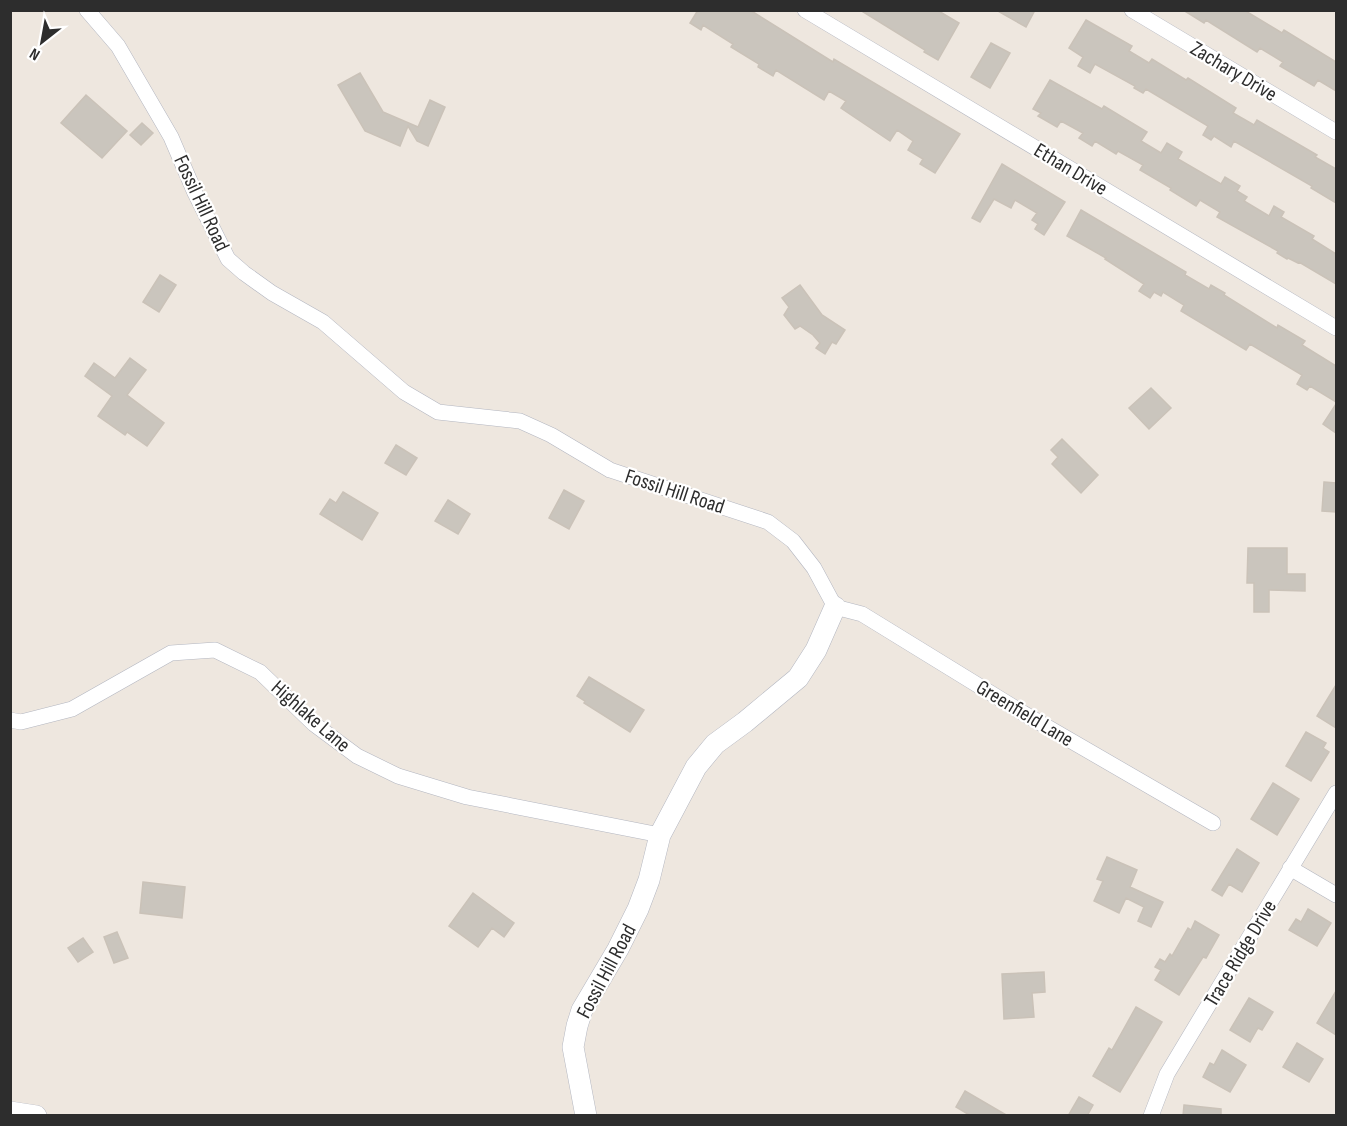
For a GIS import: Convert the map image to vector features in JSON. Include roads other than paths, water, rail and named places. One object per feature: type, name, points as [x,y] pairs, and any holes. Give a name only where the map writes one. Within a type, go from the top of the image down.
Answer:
[{"type":"street","name":"Fossil Hill Road","points":[[87,10],[118,46],[171,137],[195,193],[228,259],[244,273],[272,293],[323,322],[404,392],[438,412],[520,421],[551,435],[610,470],[768,522],[793,541],[814,568],[835,607],[816,650],[798,678],[745,723],[715,744],[696,767],[660,835],[650,880],[638,909],[618,949],[582,1010],[577,1026],[573,1047],[586,1116]]},
{"type":"street","name":"Ethan Drive","points":[[805,10],[1336,328]]},
{"type":"street","name":"Zachary Drive","points":[[1132,10],[1336,132]]},
{"type":"street","name":"Greenfield Lane","points":[[835,607],[862,614],[1023,713],[1213,823]]},
{"type":"street","name":"Highlake Lane","points":[[10,720],[21,722],[72,709],[171,653],[215,650],[260,672],[314,724],[357,756],[399,776],[467,797],[660,835]]},
{"type":"street","name":"Trace Ridge Drive","points":[[1151,1116],[1167,1074],[1336,794]]},
{"type":"street","points":[[1290,868],[1336,895]]},
{"type":"street","points":[[10,1112],[36,1116]]}]
